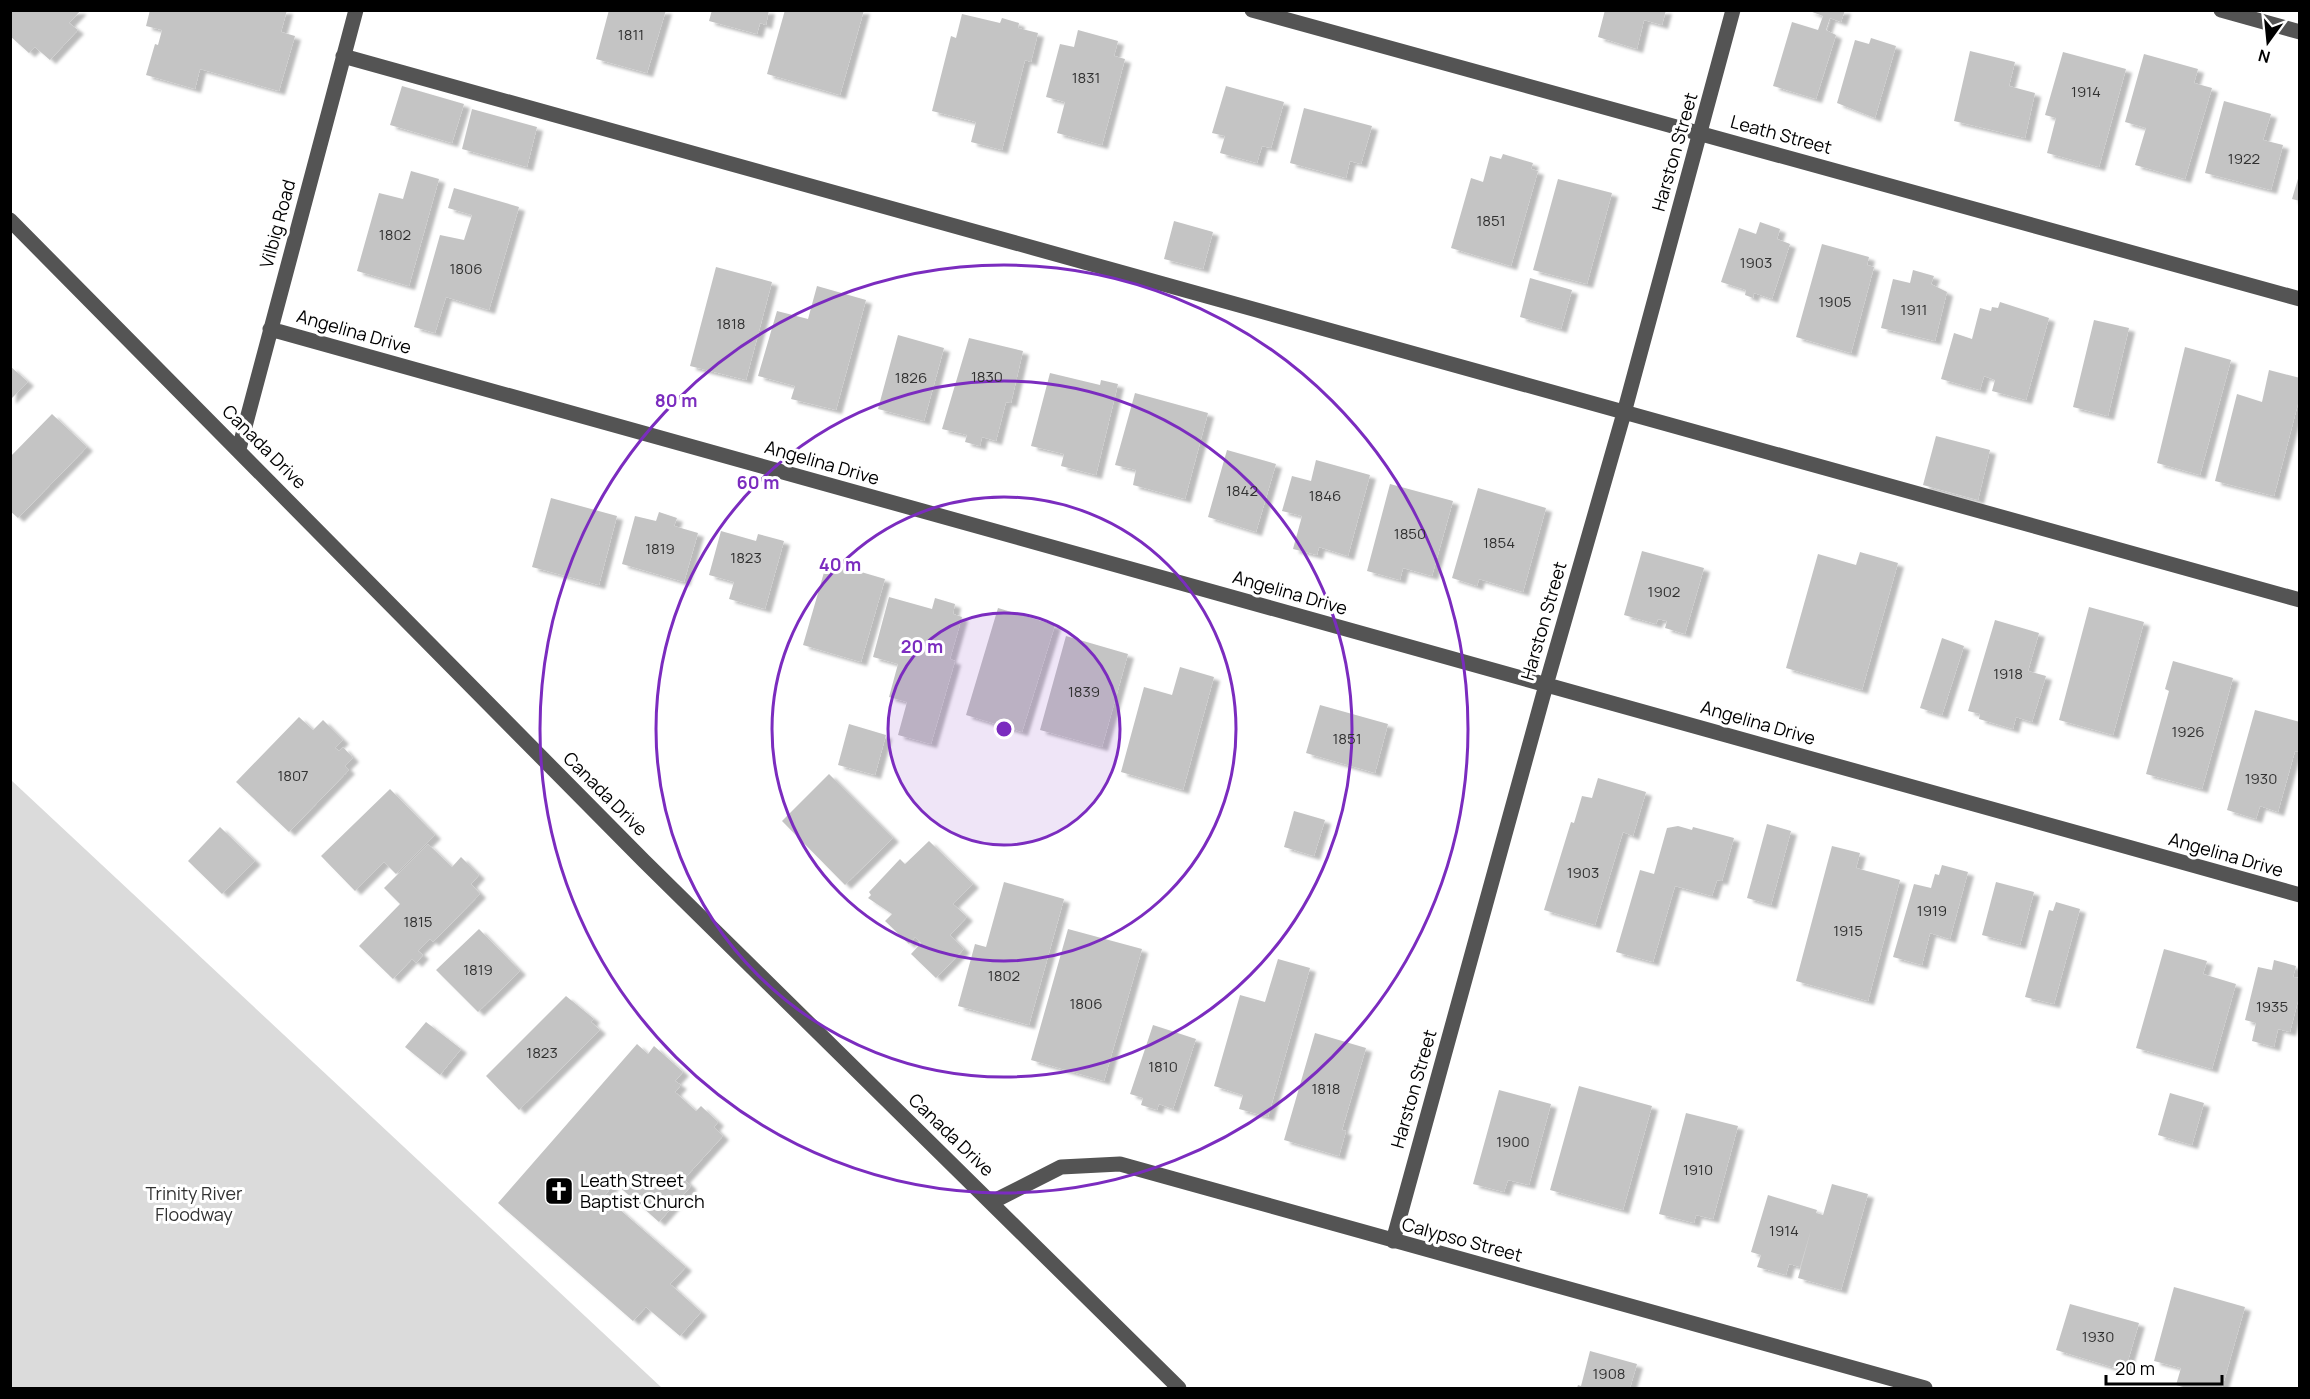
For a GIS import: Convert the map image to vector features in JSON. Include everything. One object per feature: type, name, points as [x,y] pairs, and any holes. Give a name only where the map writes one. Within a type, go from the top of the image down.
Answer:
[{"type":"street","name":"Vilbig Road","points":[[239,449],[356,10]]},
{"type":"street","name":"Leath Street","points":[[1252,10],[2300,299]]},
{"type":"street","name":"Harston Street","points":[[1393,1241],[1546,685],[1624,413],[1733,10]]},
{"type":"street","points":[[2222,10],[2300,32]]},
{"type":"street","points":[[343,56],[2300,600]]},
{"type":"street","name":"Canada Drive","points":[[10,220],[644,861],[1179,1389]]},
{"type":"street","name":"Angelina Drive","points":[[270,329],[2300,895]]},
{"type":"street","name":"Calypso Street","points":[[992,1202],[1060,1167],[1120,1164],[1925,1389]]},
{"type":"green space","name":"Trinity River Floodway","points":[[11,780],[662,1388],[11,1388]]},
{"type":"building","points":[[10,10],[81,10],[69,23],[78,30],[50,60],[35,47],[29,53],[10,36]]},
{"type":"building","points":[[150,10],[287,10],[281,32],[295,36],[279,91],[200,69],[195,89],[146,75],[155,44],[158,45],[162,30],[146,26]]},
{"type":"building","points":[[609,10],[666,10],[647,73],[596,59]]},
{"type":"building","points":[[712,10],[769,10],[766,25],[760,23],[757,34],[709,21]]},
{"type":"building","points":[[785,10],[864,10],[840,95],[767,74]]},
{"type":"building","points":[[1605,10],[1666,10],[1662,25],[1644,20],[1637,49],[1598,37]]},
{"type":"building","points":[[1807,10],[1845,10],[1841,22],[1830,18],[1826,30],[1836,35],[1816,99],[1773,86],[1792,22],[1818,30],[1823,16]]},
{"type":"building","points":[[962,14],[1000,23],[1002,18],[1019,23],[1018,28],[1038,33],[1031,62],[1025,60],[1002,150],[971,142],[976,122],[932,111],[951,36],[956,38]]},
{"type":"building","points":[[1078,30],[1118,41],[1114,56],[1125,59],[1102,145],[1057,133],[1065,102],[1046,97],[1060,44],[1074,47]]},
{"type":"building","points":[[1871,38],[1896,46],[1875,118],[1837,103],[1855,40],[1869,44]]},
{"type":"building","points":[[1970,51],[2015,62],[2009,86],[2035,93],[2025,138],[1954,121]]},
{"type":"building","points":[[2063,52],[2126,69],[2099,167],[2047,153],[2056,118],[2045,115]]},
{"type":"building","points":[[2144,54],[2198,69],[2194,83],[2212,88],[2185,179],[2135,165],[2146,128],[2125,122]]},
{"type":"building","points":[[402,86],[464,104],[452,143],[390,125]]},
{"type":"building","points":[[1226,86],[1284,102],[1271,148],[1262,146],[1257,163],[1220,153],[1225,136],[1212,133]]},
{"type":"building","points":[[2224,101],[2271,114],[2263,140],[2283,145],[2271,190],[2205,173]]},
{"type":"building","points":[[1304,108],[1372,126],[1361,164],[1350,161],[1346,178],[1290,163]]},
{"type":"building","points":[[472,109],[537,127],[527,167],[462,149]]},
{"type":"building","points":[[1503,154],[1533,163],[1531,169],[1538,171],[1511,266],[1451,248],[1471,178],[1483,182],[1490,156],[1501,159]]},
{"type":"building","points":[[411,171],[439,179],[409,286],[357,271],[379,193],[403,199]]},
{"type":"building","points":[[2300,172],[2300,201],[2292,199]]},
{"type":"building","points":[[1558,179],[1612,193],[1587,284],[1533,270]]},
{"type":"building","points":[[454,188],[519,207],[489,310],[446,297],[435,333],[414,327],[440,235],[464,240],[472,215],[448,208]]},
{"type":"building","points":[[1174,221],[1213,232],[1203,269],[1164,259]]},
{"type":"building","points":[[1760,222],[1780,229],[1777,239],[1790,244],[1772,299],[1754,293],[1753,298],[1745,295],[1746,290],[1721,282],[1739,228],[1756,234]]},
{"type":"building","points":[[1822,244],[1869,257],[1867,265],[1874,267],[1851,353],[1796,337]]},
{"type":"building","points":[[716,267],[772,282],[746,380],[690,366]]},
{"type":"building","points":[[1913,270],[1934,276],[1931,284],[1947,292],[1935,341],[1881,328],[1893,279],[1910,283]]},
{"type":"building","points":[[1530,278],[1572,290],[1561,329],[1520,317]]},
{"type":"building","points":[[817,286],[866,300],[836,410],[791,399],[795,386],[758,376],[777,311],[808,319]]},
{"type":"building","points":[[2000,302],[2049,318],[2026,400],[1992,391],[1995,380],[1984,376],[1980,390],[1941,379],[1954,333],[1972,339],[1980,308],[1991,311],[1992,307],[1998,308]]},
{"type":"building","points":[[2094,320],[2129,328],[2108,416],[2073,407]]},
{"type":"building","points":[[898,335],[944,348],[924,421],[878,409]]},
{"type":"building","points":[[969,338],[1023,351],[1011,403],[1006,402],[996,441],[982,437],[980,446],[965,442],[967,435],[942,429]]},
{"type":"building","points":[[2185,347],[2231,360],[2200,475],[2157,463]]},
{"type":"building","points":[[10,366],[28,382],[10,400]]},
{"type":"building","points":[[2269,370],[2300,378],[2300,396],[2274,496],[2215,481],[2237,394],[2262,402]]},
{"type":"building","points":[[1050,373],[1100,385],[1101,380],[1118,384],[1096,475],[1061,466],[1064,454],[1031,446]]},
{"type":"building","points":[[1135,393],[1208,413],[1185,499],[1133,485],[1136,470],[1115,465]]},
{"type":"building","points":[[52,414],[87,447],[18,518],[10,511],[10,457]]},
{"type":"building","points":[[1936,436],[1990,450],[1978,500],[1923,485]]},
{"type":"building","points":[[1227,450],[1276,464],[1256,532],[1208,517]]},
{"type":"building","points":[[1316,460],[1370,475],[1348,556],[1319,547],[1317,555],[1293,549],[1302,516],[1282,511],[1292,476],[1311,481]]},
{"type":"building","points":[[1390,484],[1453,501],[1432,576],[1403,568],[1400,580],[1367,571]]},
{"type":"building","points":[[1478,488],[1546,508],[1523,592],[1479,579],[1477,586],[1452,578]]},
{"type":"building","points":[[551,498],[617,516],[599,585],[532,567]]},
{"type":"building","points":[[659,512],[677,518],[674,526],[698,533],[684,582],[622,564],[635,516],[656,521]]},
{"type":"building","points":[[721,531],[756,541],[758,534],[784,541],[765,609],[729,599],[734,582],[709,575]]},
{"type":"building","points":[[1642,551],[1704,568],[1685,634],[1665,628],[1667,621],[1658,619],[1656,624],[1624,615]]},
{"type":"building","points":[[1860,552],[1898,563],[1862,690],[1786,668],[1818,554],[1856,565]]},
{"type":"building","points":[[827,562],[885,579],[861,662],[803,645]]},
{"type":"building","points":[[889,597],[932,609],[935,598],[955,604],[953,614],[962,617],[950,659],[955,661],[931,744],[898,735],[907,702],[889,697],[898,664],[873,657]]},
{"type":"building","points":[[2089,607],[2144,622],[2113,735],[2059,720]]},
{"type":"building","points":[[998,608],[1055,625],[1022,732],[966,715]]},
{"type":"building","points":[[1995,620],[2039,633],[2028,671],[2046,676],[2032,722],[2016,717],[2013,729],[1979,719],[1980,714],[1968,711]]},
{"type":"building","points":[[1066,636],[1128,654],[1102,747],[1040,730]]},
{"type":"building","points":[[1942,638],[1964,646],[1942,715],[1920,708]]},
{"type":"building","points":[[2173,661],[2233,678],[2202,789],[2146,774],[2169,691],[2165,689]]},
{"type":"building","points":[[1180,667],[1214,677],[1183,790],[1121,772],[1144,687],[1172,695]]},
{"type":"building","points":[[1320,705],[1388,724],[1375,773],[1306,753]]},
{"type":"building","points":[[2255,710],[2300,722],[2300,752],[2295,751],[2278,812],[2260,806],[2256,819],[2227,810]]},
{"type":"building","points":[[299,717],[313,730],[323,720],[343,740],[335,748],[339,751],[343,747],[353,758],[345,766],[349,770],[289,832],[236,782]]},
{"type":"building","points":[[849,724],[886,735],[875,775],[838,765]]},
{"type":"building","points":[[829,774],[893,838],[845,885],[782,821]]},
{"type":"building","points":[[1598,778],[1646,792],[1633,836],[1623,832],[1595,925],[1544,910],[1571,822],[1574,823],[1582,796],[1592,798]]},
{"type":"building","points":[[390,789],[435,835],[396,874],[384,862],[355,891],[321,856]]},
{"type":"building","points":[[1294,811],[1325,820],[1314,856],[1284,847]]},
{"type":"building","points":[[1767,824],[1791,831],[1771,905],[1747,898]]},
{"type":"building","points":[[1678,826],[1692,830],[1693,827],[1734,838],[1722,881],[1717,880],[1712,896],[1675,886],[1653,962],[1616,952],[1640,870],[1654,874],[1667,828]]},
{"type":"building","points":[[220,827],[255,861],[222,894],[188,861]]},
{"type":"building","points":[[929,841],[973,884],[953,904],[967,917],[950,935],[964,949],[936,978],[911,954],[921,943],[915,937],[909,944],[885,921],[892,914],[868,898],[871,895],[869,892],[900,859],[905,864]]},
{"type":"building","points":[[428,844],[452,867],[461,857],[479,875],[471,884],[480,894],[433,942],[430,939],[418,951],[423,955],[416,963],[412,959],[393,979],[359,946],[400,904],[384,888]]},
{"type":"building","points":[[1832,846],[1860,853],[1856,868],[1900,880],[1868,1001],[1796,981]]},
{"type":"building","points":[[1942,865],[1968,872],[1950,939],[1930,933],[1922,965],[1893,957],[1914,884],[1931,888],[1935,874],[1939,875]]},
{"type":"building","points":[[1004,882],[1064,899],[1029,1025],[958,1006],[975,944],[986,947]]},
{"type":"building","points":[[1996,882],[2034,892],[2020,945],[1982,935]]},
{"type":"building","points":[[2056,902],[2080,909],[2054,1004],[2025,997],[2049,910],[2053,911]]},
{"type":"building","points":[[479,929],[520,971],[478,1012],[436,970]]},
{"type":"building","points":[[1068,929],[1142,949],[1104,1081],[1031,1060]]},
{"type":"building","points":[[2164,949],[2207,961],[2203,974],[2236,984],[2212,1069],[2136,1048]]},
{"type":"building","points":[[1278,959],[1310,968],[1268,1117],[1239,1109],[1243,1095],[1214,1086],[1240,995],[1265,1002]]},
{"type":"building","points":[[2274,960],[2296,966],[2293,977],[2300,978],[2300,993],[2290,1032],[2278,1029],[2274,1047],[2252,1041],[2256,1023],[2245,1020],[2258,967],[2272,970]]},
{"type":"building","points":[[566,996],[594,1019],[591,1022],[600,1030],[519,1110],[486,1076]]},
{"type":"building","points":[[426,1022],[461,1049],[440,1075],[405,1047]]},
{"type":"building","points":[[1153,1025],[1196,1039],[1173,1109],[1159,1104],[1157,1110],[1141,1105],[1143,1098],[1130,1094]]},
{"type":"building","points":[[1315,1033],[1366,1048],[1342,1130],[1346,1131],[1339,1156],[1284,1140]]},
{"type":"building","name":"Leath Street Baptist Church","points":[[637,1044],[648,1054],[654,1046],[683,1072],[675,1081],[681,1085],[675,1092],[696,1111],[701,1106],[718,1122],[714,1127],[723,1136],[684,1179],[691,1186],[659,1222],[615,1183],[604,1196],[686,1267],[670,1284],[701,1312],[680,1336],[646,1307],[633,1321],[498,1203]]},
{"type":"building","points":[[1579,1086],[1652,1106],[1623,1210],[1550,1190]]},
{"type":"building","points":[[1499,1090],[1551,1104],[1529,1185],[1508,1180],[1504,1192],[1473,1184]]},
{"type":"building","points":[[2170,1093],[2204,1103],[2192,1145],[2158,1135]]},
{"type":"building","points":[[1686,1113],[1738,1126],[1713,1219],[1696,1215],[1694,1223],[1659,1214]]},
{"type":"building","points":[[1832,1184],[1868,1194],[1841,1290],[1798,1278],[1811,1230],[1800,1267],[1789,1264],[1786,1275],[1757,1267],[1761,1255],[1751,1252],[1768,1195],[1817,1210],[1816,1213],[1823,1215]]},
{"type":"building","points":[[2174,1287],[2245,1307],[2222,1388],[2187,1388],[2176,1385],[2181,1368],[2154,1361]]},
{"type":"building","points":[[2070,1304],[2139,1323],[2125,1371],[2056,1350]]},
{"type":"building","points":[[1590,1351],[1637,1364],[1630,1388],[1577,1388],[1578,1385],[1581,1386]]},
{"type":"place","name":"Leath Street Baptist Church","points":[[559,1191]]}]
